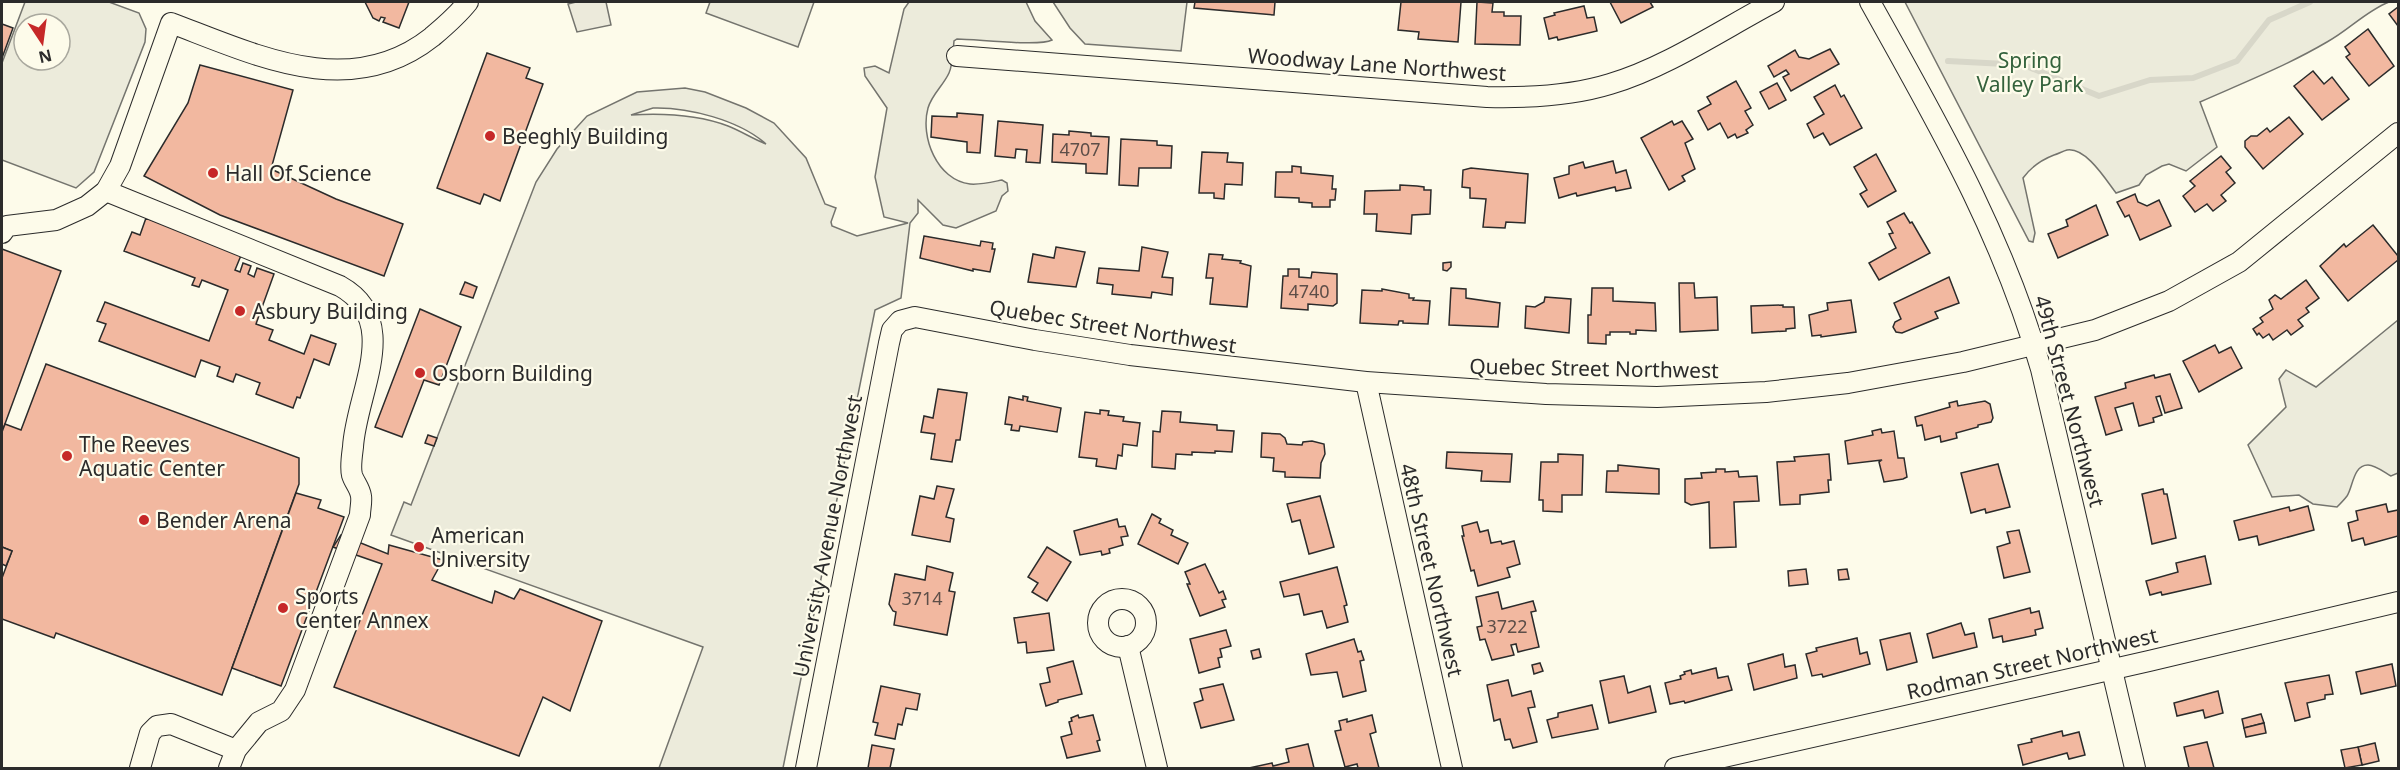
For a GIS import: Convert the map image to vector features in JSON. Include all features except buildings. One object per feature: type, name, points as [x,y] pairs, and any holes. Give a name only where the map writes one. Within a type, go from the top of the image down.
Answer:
[{"type":"street","points":[[2,233],[7,226],[56,220],[87,206],[106,191],[124,155],[171,23],[289,65],[316,70],[349,70],[386,63],[420,46],[455,18],[468,2]]},
{"type":"street","name":"Woodway Lane Northwest","points":[[957,56],[1487,97],[1540,96],[1592,88],[1633,75],[1774,2]]},
{"type":"street","name":"49th Street Northwest","points":[[1870,2],[1971,187],[2004,259],[2035,345],[2135,768]]},
{"type":"street","name":"Quebec Street Northwest","points":[[905,318],[927,319],[1130,356],[1366,382],[1546,394],[1657,397],[1723,395],[1810,388],[1898,375],[2035,345],[2111,325],[2140,314],[2198,287],[2239,262],[2398,133]]},
{"type":"street","points":[[106,191],[356,294],[368,310],[374,331],[372,356],[354,426],[351,473],[361,495],[360,514],[295,690],[281,711],[259,722],[233,759],[171,724],[157,726],[150,733],[140,768]]},
{"type":"street","name":"University Avenue Northwest","points":[[806,768],[889,343],[892,330],[905,318]]},
{"type":"street","name":"48th Street Northwest","points":[[1366,382],[1452,768]]},
{"type":"street","name":"Rodman Street Northwest","points":[[1675,768],[2398,602]]},
{"type":"street","points":[[1128,646],[1157,768]]},
{"type":"green space","points":[[25,2],[109,2],[139,13],[146,29],[145,42],[94,172],[76,188],[2,160],[2,63],[12,36],[12,72],[72,72],[72,12],[21,12]]},
{"type":"green space","points":[[710,2],[814,2],[798,47],[706,13]]},
{"type":"green space","points":[[909,2],[1026,2],[1035,21],[1052,40],[1021,43],[957,39],[954,41],[949,73],[928,108],[926,119],[929,144],[940,166],[948,175],[970,184],[1002,180],[1007,183],[1008,191],[1002,196],[996,211],[956,228],[943,225],[918,200],[918,213],[910,223],[901,298],[875,310],[783,768],[659,768],[703,647],[391,535],[404,502],[411,505],[536,182],[557,149],[587,116],[637,92],[685,88],[705,92],[746,108],[774,123],[806,158],[825,204],[836,208],[831,222],[832,226],[857,236],[908,223],[884,217],[875,177],[887,108],[865,76],[864,68],[875,66],[889,73],[904,9]],"holes":[[[653,108],[697,113],[728,122],[742,128],[766,144],[728,126],[704,119],[667,114],[631,115]]]},
{"type":"green space","points":[[1053,2],[1187,2],[1181,51],[1085,44],[1070,28]]},
{"type":"green space","name":"Spring Valley Park","points":[[1905,2],[2389,2],[2373,10],[2312,51],[2200,102],[2217,147],[2186,171],[2169,164],[2162,166],[2146,175],[2139,185],[2116,193],[2095,166],[2074,150],[2065,150],[2049,157],[2029,170],[2023,178],[2035,233],[2033,242],[2029,241]]},
{"type":"green space","points":[[2398,320],[2398,473],[2391,476],[2374,466],[2363,466],[2356,472],[2347,496],[2337,507],[2313,504],[2299,495],[2272,497],[2248,445],[2286,407],[2279,379],[2286,370],[2316,387]]},
{"type":"shaded area","points":[[606,2],[611,25],[577,32],[568,4]]},
{"type":"waterway","points":[[1948,61],[2024,65],[2099,96],[2150,80],[2193,78],[2237,61],[2269,20],[2310,2]]},
{"type":"place","name":"Beeghly Building","points":[[490,136]]},
{"type":"place","name":"Hall Of Science","points":[[213,173]]},
{"type":"place","name":"Asbury Building","points":[[240,311]]},
{"type":"place","name":"Osborn Building","points":[[420,373]]},
{"type":"place","name":"The Reeves Aquatic Center","points":[[67,456]]},
{"type":"place","name":"Bender Arena","points":[[144,520]]},
{"type":"place","name":"American University","points":[[419,547]]},
{"type":"place","name":"Sports Center Annex","points":[[283,608]]}]
